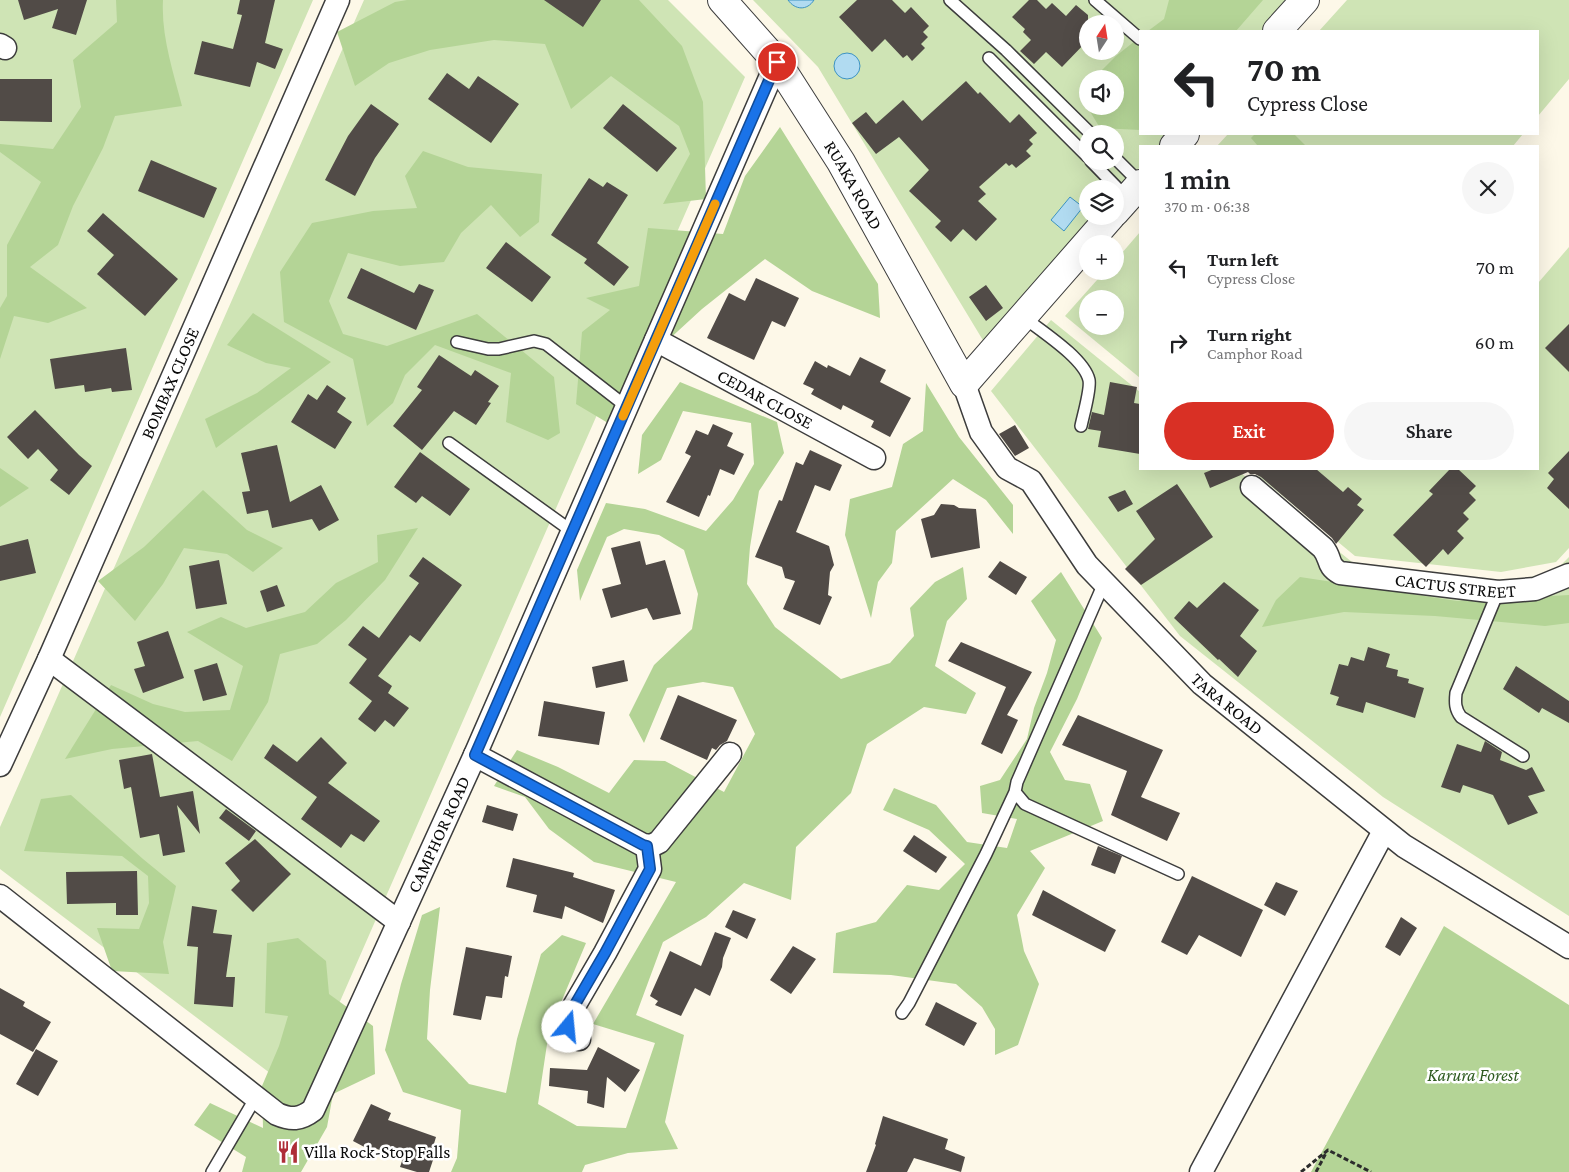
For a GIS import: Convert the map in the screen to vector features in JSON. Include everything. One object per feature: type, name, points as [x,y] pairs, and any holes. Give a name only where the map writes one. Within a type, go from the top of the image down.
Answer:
[{"type":"street","name":"BOMBAX CLOSE","points":[[0,765],[338,0]]},
{"type":"street","name":"RUAKA ROAD","points":[[722,0],[777,62],[841,162],[964,384]]},
{"type":"street","points":[[1278,30],[1304,0]]},
{"type":"street","name":"CAMPHOR ROAD","points":[[0,896],[277,1114],[287,1119],[298,1119],[306,1116],[313,1110],[475,755],[777,62]]},
{"type":"street","points":[[1175,145],[1184,135]]},
{"type":"street","points":[[964,384],[1127,198]]},
{"type":"street","name":"CEDAR CLOSE","points":[[656,340],[874,458]]},
{"type":"street","name":"TARA ROAD","points":[[964,384],[981,432],[1006,468],[1031,481],[1086,565],[1202,684],[1404,846],[1569,947]]},
{"type":"street","name":"CACTUS STREET","points":[[1252,487],[1323,548],[1330,557],[1332,568],[1340,573],[1498,592],[1535,589],[1569,575]]},
{"type":"street","points":[[48,659],[399,922]]},
{"type":"street","points":[[475,755],[647,846],[659,842],[730,754]]},
{"type":"street","points":[[1202,1172],[1384,831]]},
{"type":"street","points":[[578,1039],[568,1027],[566,1020],[605,953],[650,869],[647,846]]},
{"type":"lane","points":[[950,0],[1006,50],[1082,125]]},
{"type":"lane","points":[[1095,0],[1139,38]]},
{"type":"lane","points":[[989,58],[1079,149]]},
{"type":"lane","points":[[1100,170],[1127,198]]},
{"type":"lane","points":[[1119,170],[1127,198]]},
{"type":"lane","points":[[1022,316],[1066,350],[1084,367],[1089,382],[1081,426]]},
{"type":"lane","points":[[457,342],[488,349],[534,341],[546,344],[627,407]]},
{"type":"lane","points":[[449,443],[573,532]]},
{"type":"lane","points":[[902,1013],[909,1003],[986,854],[1015,792],[1017,782],[1104,583]]},
{"type":"lane","points":[[1498,592],[1456,693],[1455,704],[1461,717],[1523,756]]},
{"type":"lane","points":[[1015,792],[1025,804],[1178,874]]},
{"type":"lane","points":[[212,1172],[256,1097]]},
{"type":"path","points":[[1300,1172],[1328,1150]]},
{"type":"path","points":[[1316,1172],[1328,1150]]},
{"type":"path","points":[[1328,1150],[1371,1172]]},
{"type":"green space","points":[[0,0],[313,0],[0,717]]},
{"type":"green space","points":[[116,0],[163,0],[166,40],[182,106],[115,116],[103,148],[73,206],[58,245],[30,267],[87,308],[48,323],[14,316],[0,359],[0,308],[7,296],[7,245],[41,182],[0,152],[0,144],[53,149],[81,107],[73,60],[117,22]]},
{"type":"green space","points":[[364,0],[668,0],[745,77],[299,1095],[0,869],[0,827]]},
{"type":"green space","points":[[407,0],[639,0],[682,46],[703,102],[706,199],[663,204],[690,154],[679,126],[611,76],[571,109],[545,44],[494,40],[430,50],[389,63],[355,86],[337,32],[395,2]]},
{"type":"green space","points":[[753,0],[1289,0],[1262,30],[1139,30],[1139,135],[1169,135],[1160,145],[1139,145],[1139,168],[1124,185],[1124,180],[1079,180],[1079,225],[1088,225],[984,342],[818,67]]},
{"type":"green space","points":[[1169,0],[1263,0],[1237,30],[1149,30],[1164,19]]},
{"type":"green space","points":[[1347,0],[1569,0],[1569,79],[1539,115],[1539,30],[1320,30]]},
{"type":"green space","points":[[1139,38],[1139,130],[1124,129],[1124,125],[1098,125],[1092,115],[1124,115],[1124,70],[1102,70],[1112,60],[1124,60],[1124,50]]},
{"type":"green space","points":[[780,127],[878,284],[880,318],[812,291],[765,259],[702,309],[629,376],[608,423],[576,404],[582,332],[610,310],[586,298],[639,286],[648,228],[723,234],[745,176]]},
{"type":"green space","points":[[1227,135],[1522,135],[1514,145],[1218,145]]},
{"type":"green space","points":[[1254,135],[1295,135],[1305,145],[1257,145],[1251,138]]},
{"type":"green space","points":[[423,151],[468,167],[542,174],[539,222],[520,237],[491,205],[461,233],[444,262],[400,266],[348,253],[329,301],[343,334],[387,346],[477,314],[554,377],[560,433],[548,440],[506,422],[511,373],[435,345],[405,375],[393,403],[367,426],[353,359],[284,322],[280,272],[312,223],[373,211],[417,208],[405,176]]},
{"type":"green space","points":[[1139,233],[1139,377],[1088,335],[1124,335],[1124,290],[1088,290],[1097,280],[1124,280],[1124,251]]},
{"type":"green space","points":[[1569,247],[1569,548],[1556,562],[1501,572],[1355,556],[1251,470],[1539,470],[1539,282]]},
{"type":"green space","points":[[1079,300],[1079,328],[1065,316]]},
{"type":"green space","points":[[253,313],[331,362],[216,448],[205,419],[257,393],[291,368],[266,363],[227,345]]},
{"type":"green space","points":[[1051,320],[1139,391],[1139,470],[1237,470],[1352,562],[1505,583],[1555,571],[1569,557],[1569,916],[1383,797],[1180,636],[991,391]]},
{"type":"green space","points":[[680,382],[777,422],[784,453],[759,491],[750,547],[747,584],[775,627],[841,679],[890,663],[914,636],[910,608],[935,582],[963,567],[967,599],[947,621],[935,666],[976,693],[966,714],[924,707],[867,744],[851,793],[796,847],[791,900],[744,883],[706,917],[663,942],[636,1015],[684,1035],[665,1122],[678,1149],[628,1153],[585,1165],[582,1172],[451,1172],[457,1158],[461,1110],[403,1092],[385,1050],[401,984],[422,915],[440,907],[430,990],[427,1039],[469,1084],[506,1093],[517,1039],[541,954],[562,935],[586,943],[549,1031],[538,1104],[577,1126],[626,1128],[655,1043],[593,1024],[676,882],[594,862],[549,829],[525,797],[494,786],[517,750],[558,767],[609,793],[634,760],[665,761],[724,792],[755,734],[733,687],[703,682],[667,688],[644,743],[629,715],[654,665],[692,629],[698,594],[684,550],[659,535],[624,529],[607,537],[580,601],[577,570],[606,503],[645,509],[706,531],[733,500],[754,464],[751,423],[683,411],[661,460],[638,474],[642,435]]},
{"type":"green space","points":[[926,383],[959,437],[1013,505],[1013,534],[986,500],[953,479],[896,531],[892,563],[878,582],[871,618],[845,535],[850,499],[892,487],[903,444],[923,431]]},
{"type":"green space","points":[[0,468],[29,488],[0,507]]},
{"type":"green space","points":[[203,490],[247,530],[283,548],[253,572],[227,554],[184,548],[163,584],[135,621],[98,581],[144,547]]},
{"type":"green space","points":[[418,528],[385,580],[346,620],[317,644],[280,654],[268,702],[232,761],[198,741],[112,749],[65,759],[111,685],[153,704],[185,712],[230,710],[243,666],[187,632],[221,617],[246,628],[305,612],[336,583],[378,562],[377,535]]},
{"type":"green space","points":[[1061,572],[1102,638],[1077,699],[1050,752],[1065,780],[1090,784],[1103,821],[1030,851],[1045,868],[1017,915],[1024,951],[1039,984],[1018,1045],[995,1055],[995,1029],[982,1007],[956,984],[891,975],[833,973],[836,933],[876,922],[907,885],[939,890],[965,864],[929,830],[883,810],[894,788],[936,805],[967,842],[1007,848],[1017,819],[982,813],[980,786],[1000,780],[1027,739],[1034,708],[1047,673],[1056,640],[1031,601]]},
{"type":"green space","points":[[1300,577],[1457,601],[1569,595],[1569,623],[1545,626],[1435,616],[1344,612],[1262,627],[1276,600]]},
{"type":"green space","points":[[71,795],[176,886],[163,942],[169,974],[112,971],[97,928],[139,929],[149,903],[148,876],[122,856],[24,851],[41,799]]},
{"type":"green space","name":"Karura Forest","points":[[1444,926],[1569,1005],[1569,1172],[1311,1172]]},
{"type":"green space","points":[[298,938],[326,961],[329,994],[373,1026],[375,1074],[333,1094],[327,1127],[301,1172],[242,1172],[246,1157],[194,1125],[210,1103],[263,1128],[262,1086],[279,1046],[288,1016],[265,1013],[267,943]]},
{"type":"water","points":[[788,0],[814,0],[808,6],[801,8],[794,6]]},
{"type":"water","points":[[847,53],[856,57],[860,66],[856,75],[847,79],[838,75],[834,66],[838,57]]},
{"type":"water","points":[[1070,197],[1079,204],[1079,212],[1064,231],[1051,220]]},
{"type":"building","points":[[18,0],[87,0],[76,35],[52,28],[58,9],[24,20]]},
{"type":"building","points":[[240,0],[275,0],[265,43],[283,49],[275,69],[257,62],[250,87],[194,74],[202,41],[233,49],[242,15],[237,14]]},
{"type":"building","points":[[544,0],[601,0],[583,27]]},
{"type":"building","points":[[857,0],[892,0],[905,13],[911,7],[929,26],[923,32],[928,37],[921,44],[925,48],[912,61],[907,55],[903,58],[885,39],[872,52],[839,17]]},
{"type":"building","points":[[1029,0],[1037,0],[1046,9],[1052,3],[1066,16],[1076,5],[1088,15],[1079,15],[1079,49],[1062,67],[1046,52],[1034,64],[1020,51],[1031,40],[1023,32],[1025,29],[1012,17]]},
{"type":"building","points":[[447,73],[469,89],[478,76],[519,104],[491,143],[428,99]]},
{"type":"building","points":[[0,79],[52,79],[52,122],[0,121]]},
{"type":"building","points":[[966,81],[978,94],[980,92],[1010,123],[1019,114],[1037,133],[1029,140],[1033,144],[1026,151],[1031,156],[1016,168],[1012,164],[1009,166],[1006,163],[979,187],[986,194],[978,201],[997,219],[976,241],[963,229],[951,242],[935,227],[941,221],[909,191],[929,170],[899,137],[876,154],[852,123],[866,112],[876,124],[903,100],[922,121]]},
{"type":"building","points":[[371,104],[399,124],[375,158],[355,196],[325,180],[348,136]]},
{"type":"building","points":[[623,104],[677,148],[657,172],[603,128]]},
{"type":"building","points":[[151,160],[217,188],[204,218],[138,191]]},
{"type":"building","points":[[589,178],[603,187],[607,182],[628,195],[597,243],[629,267],[614,286],[584,263],[587,259],[551,235]]},
{"type":"building","points":[[103,213],[178,279],[145,316],[97,274],[114,255],[87,231]]},
{"type":"building","points":[[506,242],[551,277],[532,302],[486,268]]},
{"type":"building","points":[[361,268],[414,293],[419,284],[434,290],[416,330],[347,298]]},
{"type":"building","points":[[756,278],[799,298],[785,327],[772,321],[754,360],[707,338],[729,293],[745,301]]},
{"type":"building","points":[[986,285],[1003,308],[986,321],[969,297]]},
{"type":"building","points":[[1569,324],[1569,372],[1545,348]]},
{"type":"building","points":[[126,348],[132,390],[112,392],[111,388],[85,392],[84,385],[55,389],[50,359]]},
{"type":"building","points":[[439,355],[471,376],[475,370],[499,386],[488,402],[491,403],[476,425],[454,411],[422,450],[393,426],[422,390],[417,387]]},
{"type":"building","points":[[860,357],[886,370],[880,382],[911,398],[890,437],[871,427],[874,421],[843,405],[841,410],[811,394],[814,389],[803,384],[815,361],[827,368],[828,365],[850,376]]},
{"type":"building","points":[[1110,382],[1137,387],[1134,403],[1139,404],[1139,454],[1098,447],[1101,431],[1088,429],[1092,412],[1104,415]]},
{"type":"building","points":[[327,385],[346,398],[337,412],[352,422],[335,449],[291,422],[308,394],[317,400]]},
{"type":"building","points":[[35,410],[92,466],[69,495],[50,480],[58,470],[38,449],[28,459],[7,437]]},
{"type":"building","points":[[713,424],[733,433],[727,446],[744,454],[734,475],[720,469],[710,496],[708,495],[699,517],[666,502],[691,456],[685,453],[696,430],[708,435]]},
{"type":"building","points":[[1015,425],[1029,448],[1015,456],[999,434]]},
{"type":"building","points":[[277,445],[290,502],[321,485],[339,520],[319,531],[312,519],[272,528],[268,510],[247,514],[242,492],[250,491],[241,453]]},
{"type":"building","points":[[810,450],[842,465],[830,491],[815,485],[796,532],[829,546],[834,565],[830,572],[828,595],[832,597],[820,625],[783,609],[795,581],[785,578],[782,567],[755,557],[779,500],[782,501],[796,462],[803,465]]},
{"type":"building","points":[[1569,451],[1569,509],[1547,488],[1554,479],[1548,473]]},
{"type":"building","points":[[420,452],[470,489],[450,516],[422,496],[416,503],[394,487]]},
{"type":"building","points":[[1212,470],[1317,470],[1343,492],[1348,487],[1362,499],[1357,505],[1364,510],[1336,544],[1332,538],[1261,477],[1248,472],[1210,488],[1204,473]]},
{"type":"building","points":[[1449,470],[1459,470],[1476,486],[1469,493],[1476,500],[1463,513],[1469,519],[1457,531],[1464,538],[1448,555],[1443,549],[1426,567],[1393,535],[1433,494],[1429,491]]},
{"type":"building","points":[[1177,484],[1213,537],[1141,585],[1125,569],[1155,539],[1136,511]]},
{"type":"building","points":[[1125,490],[1133,504],[1118,512],[1108,497]]},
{"type":"building","points":[[941,504],[976,509],[980,548],[931,558],[921,519],[934,515]]},
{"type":"building","points":[[28,539],[36,573],[0,581],[0,546]]},
{"type":"building","points":[[640,541],[646,565],[665,560],[681,614],[653,620],[647,608],[611,618],[602,589],[621,584],[611,548]]},
{"type":"building","points":[[423,557],[462,585],[420,642],[410,635],[378,676],[392,686],[388,693],[409,708],[394,727],[385,720],[375,732],[358,719],[372,701],[349,683],[367,659],[348,645],[363,626],[379,638],[419,583],[409,576]]},
{"type":"building","points":[[219,560],[227,604],[196,609],[189,566]]},
{"type":"building","points":[[1000,561],[1027,577],[1016,595],[988,577]]},
{"type":"building","points":[[1224,582],[1259,610],[1240,636],[1257,651],[1238,677],[1174,618],[1189,601],[1197,608]]},
{"type":"building","points":[[277,585],[285,606],[267,612],[260,591]]},
{"type":"building","points":[[168,631],[184,678],[143,693],[134,669],[145,666],[137,642]]},
{"type":"building","points":[[961,642],[1032,672],[1007,715],[1018,720],[1002,754],[981,744],[1006,687],[948,661]]},
{"type":"building","points":[[1368,647],[1390,654],[1386,667],[1398,670],[1397,676],[1409,679],[1408,683],[1424,688],[1415,718],[1366,702],[1363,713],[1336,705],[1339,697],[1330,694],[1339,664],[1348,666],[1351,657],[1364,661]]},
{"type":"building","points":[[624,660],[628,681],[596,688],[592,667]]},
{"type":"building","points":[[217,663],[227,695],[203,701],[194,670]]},
{"type":"building","points":[[1516,666],[1569,701],[1569,723],[1542,708],[1539,713],[1503,689]]},
{"type":"building","points":[[678,695],[737,720],[727,741],[716,750],[712,748],[707,760],[660,739]]},
{"type":"building","points":[[544,701],[605,712],[599,745],[538,736]]},
{"type":"building","points":[[1078,715],[1163,750],[1141,797],[1180,813],[1167,841],[1111,815],[1127,771],[1062,745]]},
{"type":"building","points":[[321,737],[347,763],[328,783],[380,821],[364,842],[351,834],[341,848],[301,819],[317,797],[264,758],[273,744],[297,762]]},
{"type":"building","points":[[1485,741],[1502,752],[1500,760],[1526,770],[1532,767],[1545,791],[1528,796],[1538,813],[1508,825],[1493,795],[1463,785],[1460,793],[1441,787],[1457,744],[1481,752]]},
{"type":"building","points":[[152,754],[160,797],[193,791],[200,834],[177,805],[185,852],[163,856],[159,834],[140,838],[131,787],[124,789],[119,760]]},
{"type":"building","points":[[487,805],[518,814],[513,831],[482,822]]},
{"type":"building","points":[[226,809],[256,831],[249,841],[219,818]]},
{"type":"building","points":[[914,835],[947,857],[936,873],[903,851]]},
{"type":"building","points":[[255,839],[291,874],[253,912],[231,890],[240,881],[225,863]]},
{"type":"building","points":[[1098,846],[1122,856],[1115,874],[1091,865]]},
{"type":"building","points":[[513,858],[574,873],[573,877],[615,890],[603,923],[565,906],[562,919],[533,912],[537,895],[506,887]]},
{"type":"building","points":[[137,871],[138,915],[116,915],[116,903],[67,904],[66,872]]},
{"type":"building","points":[[1192,876],[1263,910],[1241,957],[1199,935],[1187,955],[1161,942]]},
{"type":"building","points":[[1276,882],[1298,891],[1285,916],[1264,905]]},
{"type":"building","points":[[1043,890],[1116,930],[1105,952],[1032,915]]},
{"type":"building","points":[[192,906],[217,910],[213,933],[232,935],[226,977],[235,977],[233,1007],[194,1004],[198,947],[187,946]]},
{"type":"building","points":[[733,910],[756,919],[747,939],[725,927]]},
{"type":"building","points":[[1401,917],[1417,928],[1400,956],[1385,947]]},
{"type":"building","points":[[715,932],[731,938],[710,996],[695,988],[681,1016],[655,1005],[658,1001],[650,996],[670,951],[701,966]]},
{"type":"building","points":[[793,946],[816,959],[791,994],[770,980]]},
{"type":"building","points":[[466,947],[512,956],[508,977],[505,976],[502,998],[486,996],[481,1020],[453,1015]]},
{"type":"building","points":[[0,988],[25,1002],[23,1006],[51,1022],[33,1052],[0,1034]]},
{"type":"building","points":[[936,1002],[977,1023],[964,1046],[925,1025]]},
{"type":"building","points":[[598,1047],[640,1070],[625,1092],[607,1077],[604,1108],[587,1103],[588,1091],[549,1086],[550,1068],[587,1070]]},
{"type":"building","points":[[36,1049],[58,1061],[38,1096],[16,1084]]},
{"type":"building","points":[[371,1104],[391,1113],[388,1120],[436,1137],[433,1147],[437,1148],[429,1172],[417,1172],[400,1167],[403,1158],[374,1148],[372,1151],[353,1141]]},
{"type":"building","points":[[883,1116],[948,1139],[945,1149],[965,1157],[961,1172],[914,1158],[907,1172],[866,1172],[876,1145]]},
{"type":"slow traffic","points":[[623,416],[715,204]]},
{"type":"place","name":"Villa Rock-Stop Falls","points":[[288,1152]]},
{"type":"route","points":[[568,1027],[566,1020],[605,953],[650,869],[647,846],[475,755],[777,62]]}]
